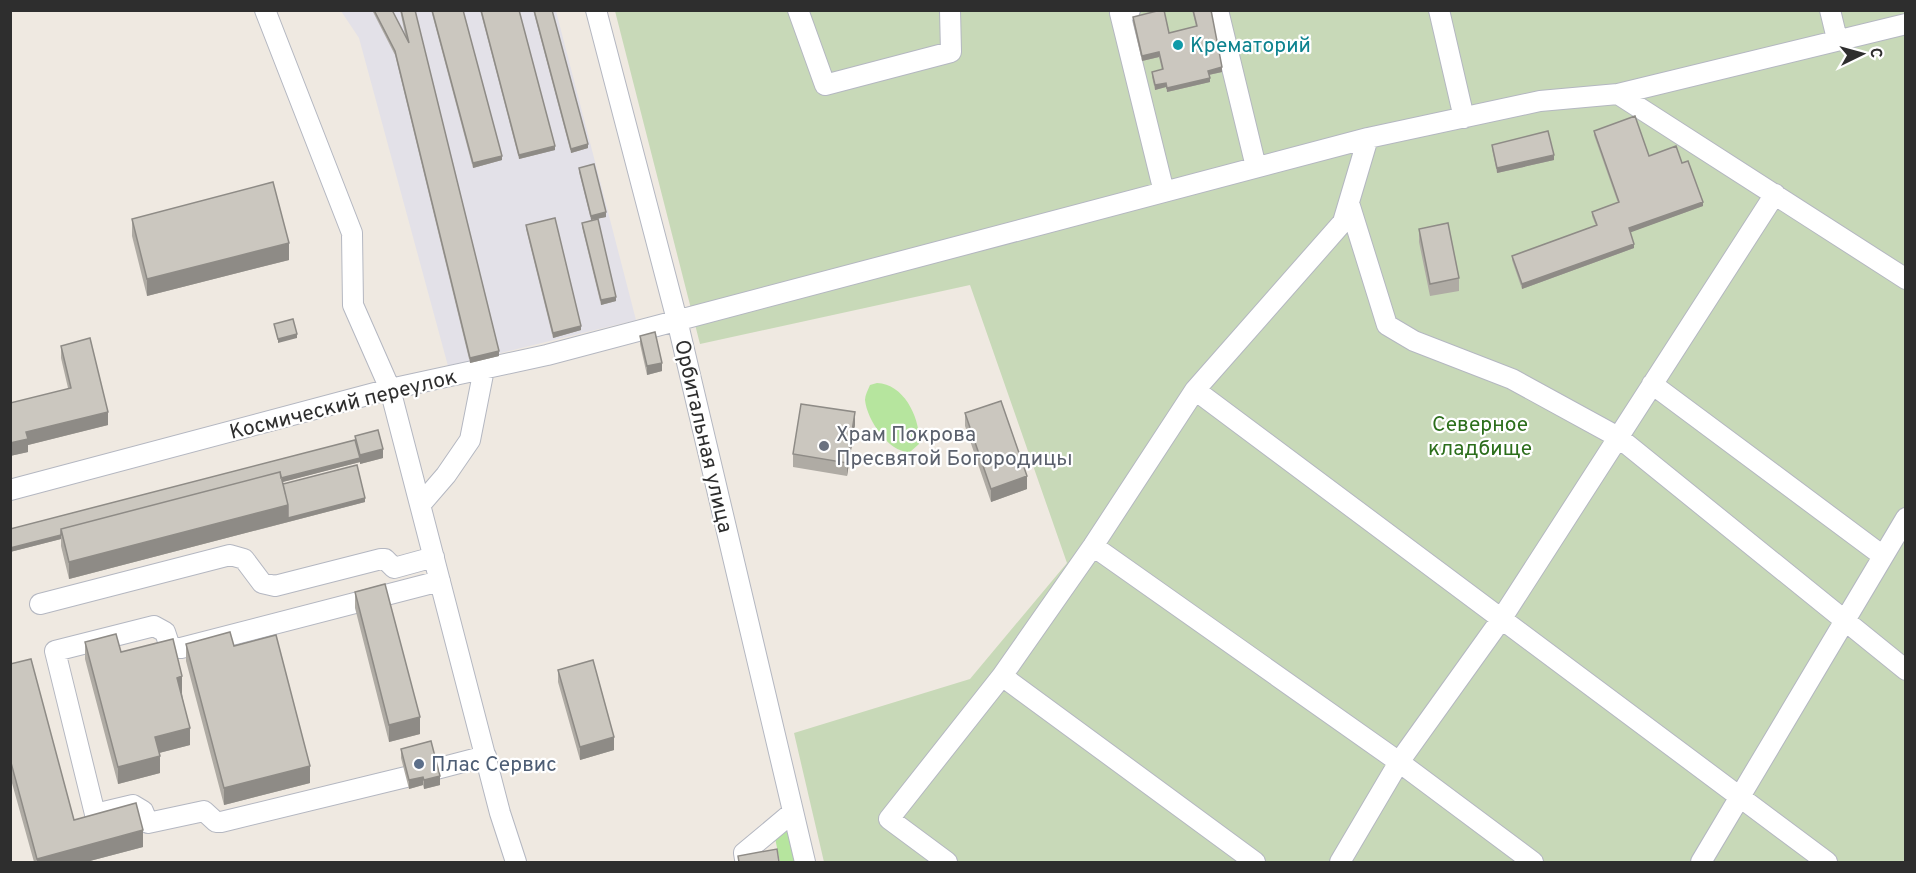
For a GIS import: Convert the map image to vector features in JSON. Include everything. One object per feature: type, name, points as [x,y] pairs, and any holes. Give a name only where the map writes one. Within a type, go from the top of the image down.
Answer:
[{"type":"street","points":[[265,10],[352,233],[353,305],[390,389],[516,862]]},
{"type":"street","name":"Орбитальная улица","points":[[596,10],[677,320],[805,862]]},
{"type":"street","points":[[798,10],[825,85],[951,52],[950,10]]},
{"type":"street","points":[[1130,10],[1120,13],[1164,192]]},
{"type":"street","points":[[1218,10],[1256,167]]},
{"type":"street","points":[[1439,10],[1464,118]]},
{"type":"street","points":[[1830,10],[1837,39]]},
{"type":"street","name":"Космический переулок","points":[[10,490],[390,389],[547,355],[1368,138],[1540,101],[1618,94],[1905,24]]},
{"type":"street","points":[[1618,94],[1905,279]]},
{"type":"street","points":[[947,862],[888,819],[1002,676],[1094,546],[1195,390],[1343,222],[1368,138]]},
{"type":"street","points":[[1340,862],[1399,762],[1500,621],[1774,194]]},
{"type":"street","points":[[1349,203],[1387,325],[1414,341],[1512,379],[1618,437],[1905,670]]},
{"type":"street","points":[[421,504],[446,475],[470,440],[484,369]]},
{"type":"street","points":[[1652,384],[1883,556]]},
{"type":"street","points":[[1195,390],[1500,621],[1827,862]]},
{"type":"street","points":[[1701,862],[1905,518]]},
{"type":"street","points":[[1094,546],[1399,762],[1533,862]]},
{"type":"street","points":[[40,604],[230,555],[244,559],[262,583],[275,586],[381,559],[385,559],[394,568],[434,557]]},
{"type":"street","points":[[406,777],[221,822],[216,822],[204,811],[148,823],[143,811],[133,805],[95,814],[54,651],[154,626],[165,632],[172,648],[181,648],[440,580]]},
{"type":"street","points":[[1002,676],[1255,862]]},
{"type":"street","points":[[436,769],[486,756]]},
{"type":"street","points":[[745,859],[744,853],[793,812]]},
{"type":"shaded area","points":[[341,11],[556,11],[636,320],[448,366],[359,38]]},
{"type":"green space","name":"Северное кладбище","points":[[615,11],[1905,11],[1905,862],[824,862],[794,733],[970,679],[1067,563],[970,285],[700,344]]},
{"type":"green space","points":[[877,383],[896,390],[903,396],[914,414],[919,444],[910,452],[902,451],[887,441],[870,417],[865,400],[870,385]]},
{"type":"green space","points":[[792,825],[801,862],[780,862],[775,838]]},
{"type":"building","points":[[374,10],[392,10],[409,43],[401,10],[415,10],[499,351],[470,358],[395,51]]},
{"type":"building","points":[[432,10],[463,10],[502,156],[473,163]]},
{"type":"building","points":[[481,10],[519,10],[555,146],[519,155]]},
{"type":"building","points":[[534,10],[552,10],[588,144],[571,149]]},
{"type":"building","name":"Крематорий","points":[[1164,10],[1169,33],[1197,26],[1193,10],[1211,10],[1222,67],[1208,71],[1210,78],[1167,88],[1166,83],[1155,85],[1152,72],[1163,69],[1159,52],[1142,56],[1133,17]]},
{"type":"building","points":[[1635,116],[1649,156],[1676,146],[1682,163],[1688,161],[1703,202],[1629,228],[1634,244],[1522,284],[1512,256],[1597,225],[1592,212],[1619,202],[1594,131]]},
{"type":"building","points":[[1548,131],[1554,155],[1497,168],[1492,145]]},
{"type":"building","points":[[594,164],[606,212],[591,216],[579,168]]},
{"type":"building","points":[[273,182],[289,243],[147,279],[132,219]]},
{"type":"building","points":[[555,218],[581,326],[553,333],[526,225]]},
{"type":"building","points":[[598,219],[616,297],[601,300],[582,223]]},
{"type":"building","points":[[1448,223],[1459,278],[1430,284],[1419,229]]},
{"type":"building","points":[[293,319],[297,334],[278,339],[274,324]]},
{"type":"building","points":[[655,332],[662,363],[647,366],[640,336]]},
{"type":"building","points":[[90,338],[108,412],[26,432],[28,439],[10,443],[10,403],[71,388],[61,346]]},
{"type":"building","points":[[1001,401],[1027,476],[991,489],[965,413]]},
{"type":"building","name":"Храм Покрова Пресвятой Богородицы","points":[[801,404],[855,412],[847,463],[793,454]]},
{"type":"building","points":[[378,430],[383,449],[360,455],[355,436]]},
{"type":"building","points":[[355,440],[360,458],[281,478],[280,472],[61,529],[61,535],[10,548],[10,529]]},
{"type":"building","points":[[357,465],[365,498],[288,518],[288,505],[283,484]]},
{"type":"building","points":[[280,472],[288,505],[69,562],[61,529]]},
{"type":"building","points":[[385,584],[420,717],[389,725],[355,592]]},
{"type":"building","points":[[230,632],[234,646],[276,635],[310,766],[224,788],[186,644]]},
{"type":"building","points":[[116,634],[121,652],[173,639],[182,676],[177,678],[190,728],[155,737],[160,756],[118,767],[85,642]]},
{"type":"building","points":[[31,659],[74,820],[136,803],[143,830],[37,859],[10,759],[10,664]]},
{"type":"building","points":[[593,660],[614,737],[580,747],[558,670]]},
{"type":"building","points":[[431,741],[440,776],[424,780],[423,777],[409,780],[401,749]]},
{"type":"building","points":[[777,849],[779,862],[739,862],[738,856]]},
{"type":"place","name":"Крематорий","points":[[1178,45]]},
{"type":"place","name":"Храм Покрова Пресвятой Богородицы","points":[[824,446]]},
{"type":"place","name":"Плас Сервис","points":[[419,764]]}]
